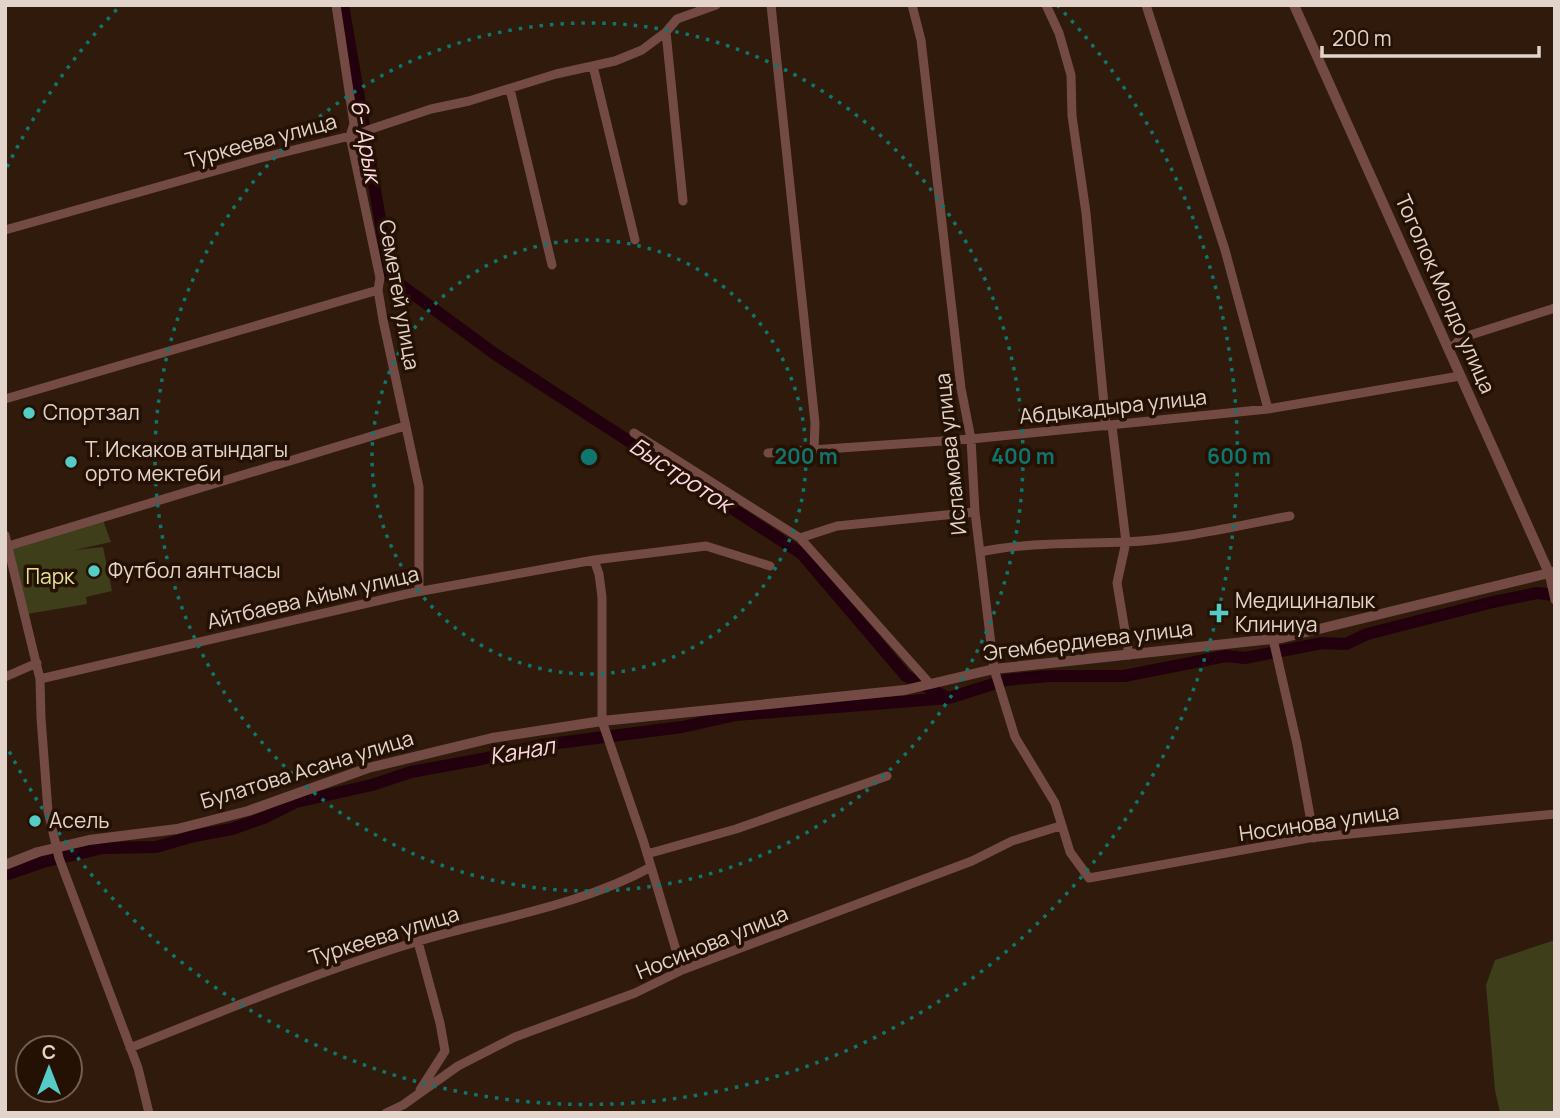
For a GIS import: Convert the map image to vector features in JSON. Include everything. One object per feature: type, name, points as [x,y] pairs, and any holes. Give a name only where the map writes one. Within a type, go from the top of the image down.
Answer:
[{"type":"street","name":"Семетей улица","points":[[336,5],[354,124],[350,136],[419,487],[419,592]]},
{"type":"street","name":"Туркеева улица","points":[[5,230],[257,159],[350,136],[432,109],[615,61],[642,50],[666,32],[677,19],[716,5]]},
{"type":"street","points":[[771,5],[815,423],[814,450]]},
{"type":"street","name":"Исламова улица","points":[[912,5],[921,40],[961,388],[971,439],[975,512],[994,669],[1015,737],[1055,803],[1070,852],[1089,878]]},
{"type":"street","points":[[1046,5],[1059,33],[1071,75],[1072,116],[1086,213],[1109,426],[1126,542],[1117,583],[1129,655]]},
{"type":"street","points":[[1146,5],[1225,250],[1268,409]]},
{"type":"street","name":"Тоголок Молдо улица","points":[[1294,5],[1460,376],[1552,572],[1555,600]]},
{"type":"street","points":[[666,32],[683,201]]},
{"type":"street","points":[[593,66],[635,240]]},
{"type":"street","points":[[509,89],[552,265]]},
{"type":"street","points":[[5,399],[379,290]]},
{"type":"street","points":[[1449,351],[1461,338],[1555,308]]},
{"type":"street","name":"Абдыкадыра улица","points":[[768,453],[971,439],[1268,409],[1460,376]]},
{"type":"street","points":[[7,547],[405,426]]},
{"type":"street","points":[[634,433],[800,538],[930,684]]},
{"type":"street","points":[[800,538],[837,526],[975,512]]},
{"type":"street","points":[[980,552],[1066,542],[1126,542],[1290,516]]},
{"type":"street","points":[[5,535],[40,679],[47,799],[57,848],[79,914],[138,1068],[149,1113]]},
{"type":"street","name":"Айтбаева Айым улица","points":[[40,679],[419,592],[594,559],[706,545],[770,566]]},
{"type":"street","points":[[594,559],[602,597],[602,721],[647,854],[682,970]]},
{"type":"street","name":"Эгембердиева улица","points":[[746,705],[905,690],[994,669],[1273,639],[1552,572]]},
{"type":"street","points":[[1273,639],[1297,744],[1314,838]]},
{"type":"street","points":[[5,677],[37,663]]},
{"type":"street","name":"Булатова Асана улица","points":[[5,865],[89,840],[177,829],[248,811],[368,768],[492,738],[602,721],[746,705]]},
{"type":"street","points":[[647,854],[736,830],[887,776]]},
{"type":"street","name":"Носинова улица","points":[[1089,878],[1314,838],[1555,814]]},
{"type":"street","name":"Носинова улица","points":[[386,1113],[458,1066],[515,1037],[635,993],[682,970],[972,861],[1012,841],[1060,825]]},
{"type":"street","name":"Туркеева улица","points":[[130,1048],[336,967],[603,890],[651,867]]},
{"type":"street","points":[[418,942],[445,1051],[418,1093]]},
{"type":"green space","name":"Парк","points":[[103,520],[111,542],[75,550],[103,547],[112,591],[86,597],[87,604],[27,614],[11,548]]},
{"type":"green space","points":[[1555,940],[1555,1113],[1500,1113],[1495,1090],[1486,985],[1495,960]]},
{"type":"waterway","name":"Быстроток","points":[[343,5],[390,277],[495,354],[802,554],[906,676],[948,698]]},
{"type":"waterway","name":"Канал","points":[[5,875],[43,862],[103,848],[156,847],[232,829],[266,817],[296,802],[372,785],[411,772],[542,745],[682,727],[736,715],[949,698],[1006,680],[1049,676],[1124,676],[1226,656],[1245,658],[1322,643],[1346,644],[1367,634],[1493,602],[1537,593],[1555,595]]},
{"type":"place","name":"Спортзал","points":[[29,413]]},
{"type":"place","name":"Т. Искаков атындагы орто мектеби","points":[[71,462]]},
{"type":"place","name":"Футбол аянтчасы","points":[[94,571]]},
{"type":"place","name":"Медициналык Клиниуа","points":[[1219,613]]},
{"type":"place","name":"Асель","points":[[35,821]]},
{"type":"water label","name":"6- Арык","points":[[366,141]]}]
